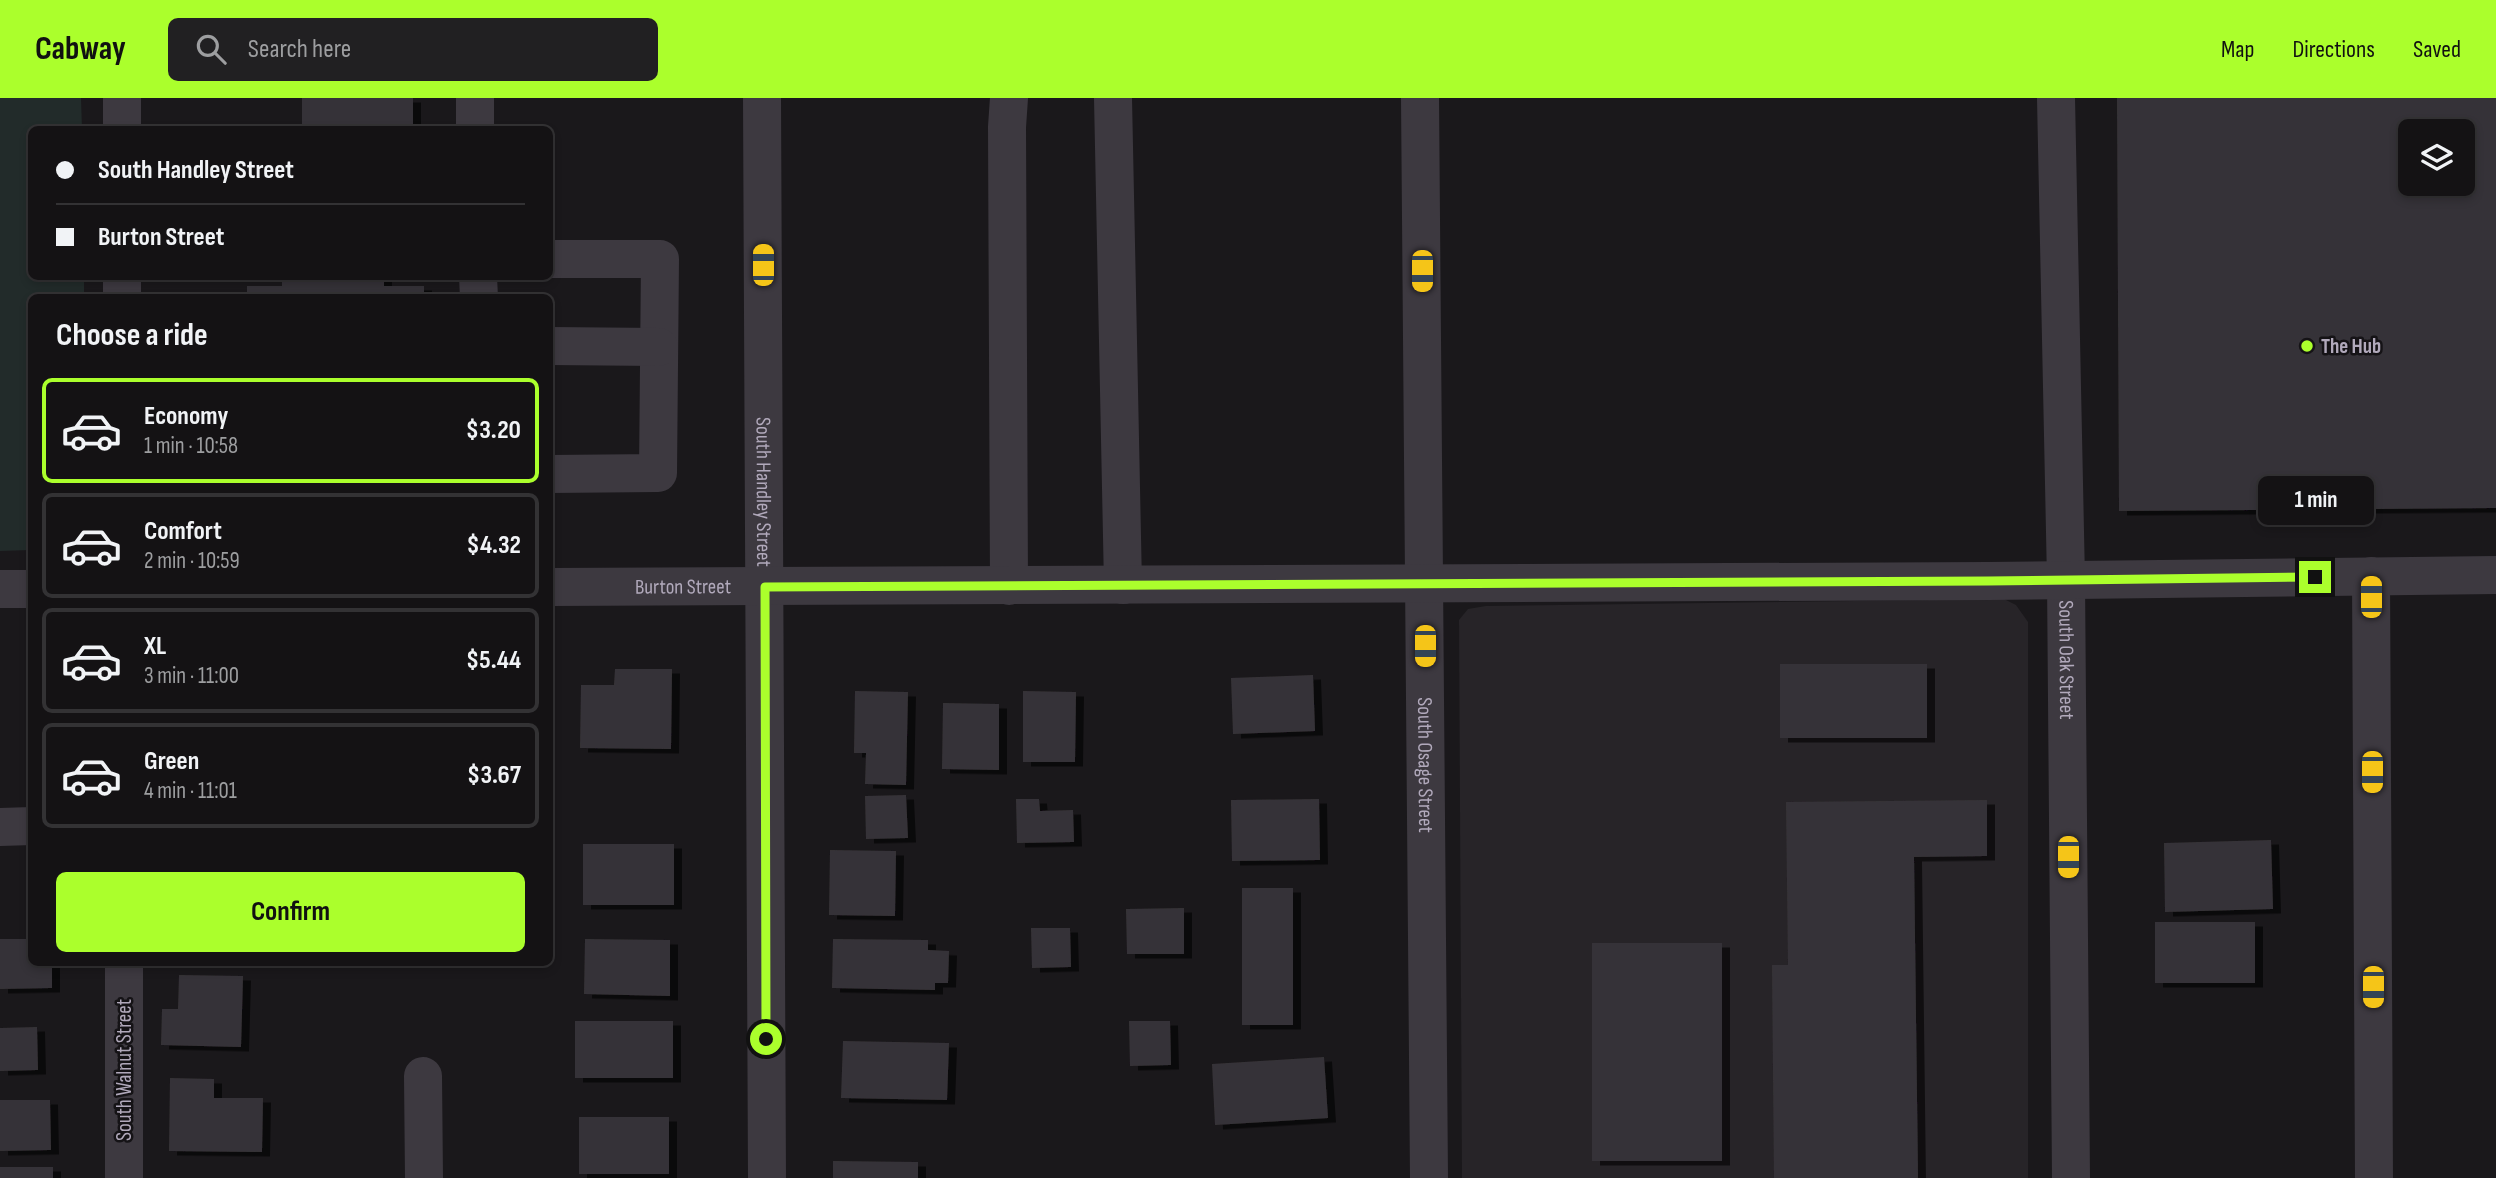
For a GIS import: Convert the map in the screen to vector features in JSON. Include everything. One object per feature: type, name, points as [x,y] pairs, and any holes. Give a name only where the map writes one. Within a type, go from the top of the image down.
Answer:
[{"type":"street","points":[[122,98],[122,126]]},
{"type":"street","points":[[475,98],[475,126]]},
{"type":"street","name":"South Handley Street","points":[[762,98],[767,1178]]},
{"type":"street","points":[[1009,98],[1009,586]]},
{"type":"street","points":[[1113,98],[1123,585]]},
{"type":"street","name":"South Osage Street","points":[[1420,98],[1429,1178]]},
{"type":"street","name":"South Oak Street","points":[[2056,98],[2066,580],[2071,1178]]},
{"type":"street","points":[[553,259],[660,259],[659,473],[553,474]]},
{"type":"street","points":[[553,346],[659,347]]},
{"type":"street","name":"Burton Street","points":[[553,587],[1424,584],[2496,575]]},
{"type":"street","points":[[2371,576],[2374,1178]]},
{"type":"street","points":[[0,589],[28,589]]},
{"type":"street","points":[[0,827],[28,826]]},
{"type":"street","name":"South Walnut Street","points":[[124,966],[124,1178]]},
{"type":"street","points":[[423,1076],[424,1178]]},
{"type":"shaded area","points":[[0,98],[81,98],[82,126],[28,126],[28,280],[84,280],[84,294],[28,294],[28,550],[0,551]]},
{"type":"shaded area","points":[[2004,599],[2016,605],[2028,622],[2028,1178],[1462,1178],[1459,620],[1468,609],[1486,606]]},
{"type":"building","points":[[302,98],[413,98],[413,126],[302,126]]},
{"type":"building","name":"The Hub","points":[[2117,98],[2496,98],[2496,508],[2119,511]]},
{"type":"building","points":[[282,280],[384,280],[384,286],[424,286],[424,294],[247,294],[247,286],[282,286]]},
{"type":"building","points":[[1780,664],[1927,664],[1927,738],[1780,738]]},
{"type":"building","points":[[615,669],[672,669],[671,749],[580,748],[581,685],[614,685]]},
{"type":"building","points":[[1313,675],[1315,731],[1233,734],[1231,678]]},
{"type":"building","points":[[855,691],[908,692],[906,785],[865,784],[866,753],[854,753]]},
{"type":"building","points":[[1023,691],[1076,692],[1075,762],[1023,762]]},
{"type":"building","points":[[943,703],[999,704],[999,770],[942,769]]},
{"type":"building","points":[[906,795],[908,838],[866,839],[865,796]]},
{"type":"building","points":[[1016,799],[1039,799],[1040,811],[1073,810],[1074,842],[1017,843]]},
{"type":"building","points":[[1319,799],[1320,860],[1232,861],[1231,800]]},
{"type":"building","points":[[1987,800],[1987,856],[1914,857],[1918,1178],[1774,1178],[1772,965],[1788,965],[1786,802]]},
{"type":"building","points":[[2271,840],[2273,909],[2165,912],[2164,843]]},
{"type":"building","points":[[583,844],[674,844],[674,905],[583,905]]},
{"type":"building","points":[[830,850],[896,851],[895,916],[829,915]]},
{"type":"building","points":[[1242,888],[1293,888],[1293,1025],[1242,1025]]},
{"type":"building","points":[[1184,908],[1184,954],[1127,954],[1126,909]]},
{"type":"building","points":[[2155,922],[2255,922],[2255,983],[2155,983]]},
{"type":"building","points":[[1031,928],[1070,928],[1071,967],[1032,968]]},
{"type":"building","points":[[0,939],[28,939],[28,966],[52,966],[52,988],[0,989]]},
{"type":"building","points":[[585,939],[670,940],[670,996],[584,994]]},
{"type":"building","points":[[833,939],[928,940],[928,950],[949,951],[948,983],[935,983],[935,990],[832,988]]},
{"type":"building","points":[[1592,943],[1722,943],[1722,1161],[1592,1161]]},
{"type":"building","points":[[179,975],[243,976],[241,1047],[161,1045],[162,1009],[178,1009]]},
{"type":"building","points":[[575,1021],[673,1021],[673,1078],[575,1078]]},
{"type":"building","points":[[1129,1021],[1170,1021],[1171,1065],[1130,1066]]},
{"type":"building","points":[[37,1027],[38,1070],[0,1071],[0,1028]]},
{"type":"building","points":[[843,1041],[949,1043],[947,1100],[841,1098]]},
{"type":"building","points":[[1324,1057],[1328,1118],[1215,1125],[1212,1064]]},
{"type":"building","points":[[170,1078],[214,1079],[214,1098],[263,1098],[262,1152],[169,1151]]},
{"type":"building","points":[[0,1100],[50,1100],[51,1150],[0,1151]]},
{"type":"building","points":[[579,1117],[669,1117],[669,1174],[579,1174]]},
{"type":"building","points":[[833,1161],[918,1162],[918,1178],[833,1178]]},
{"type":"building","points":[[0,1167],[53,1167],[53,1178],[0,1178]]},
{"type":"place","name":"The Hub","points":[[2307,346]]},
{"type":"route","points":[[766,1039],[765,587],[2315,577]]}]
